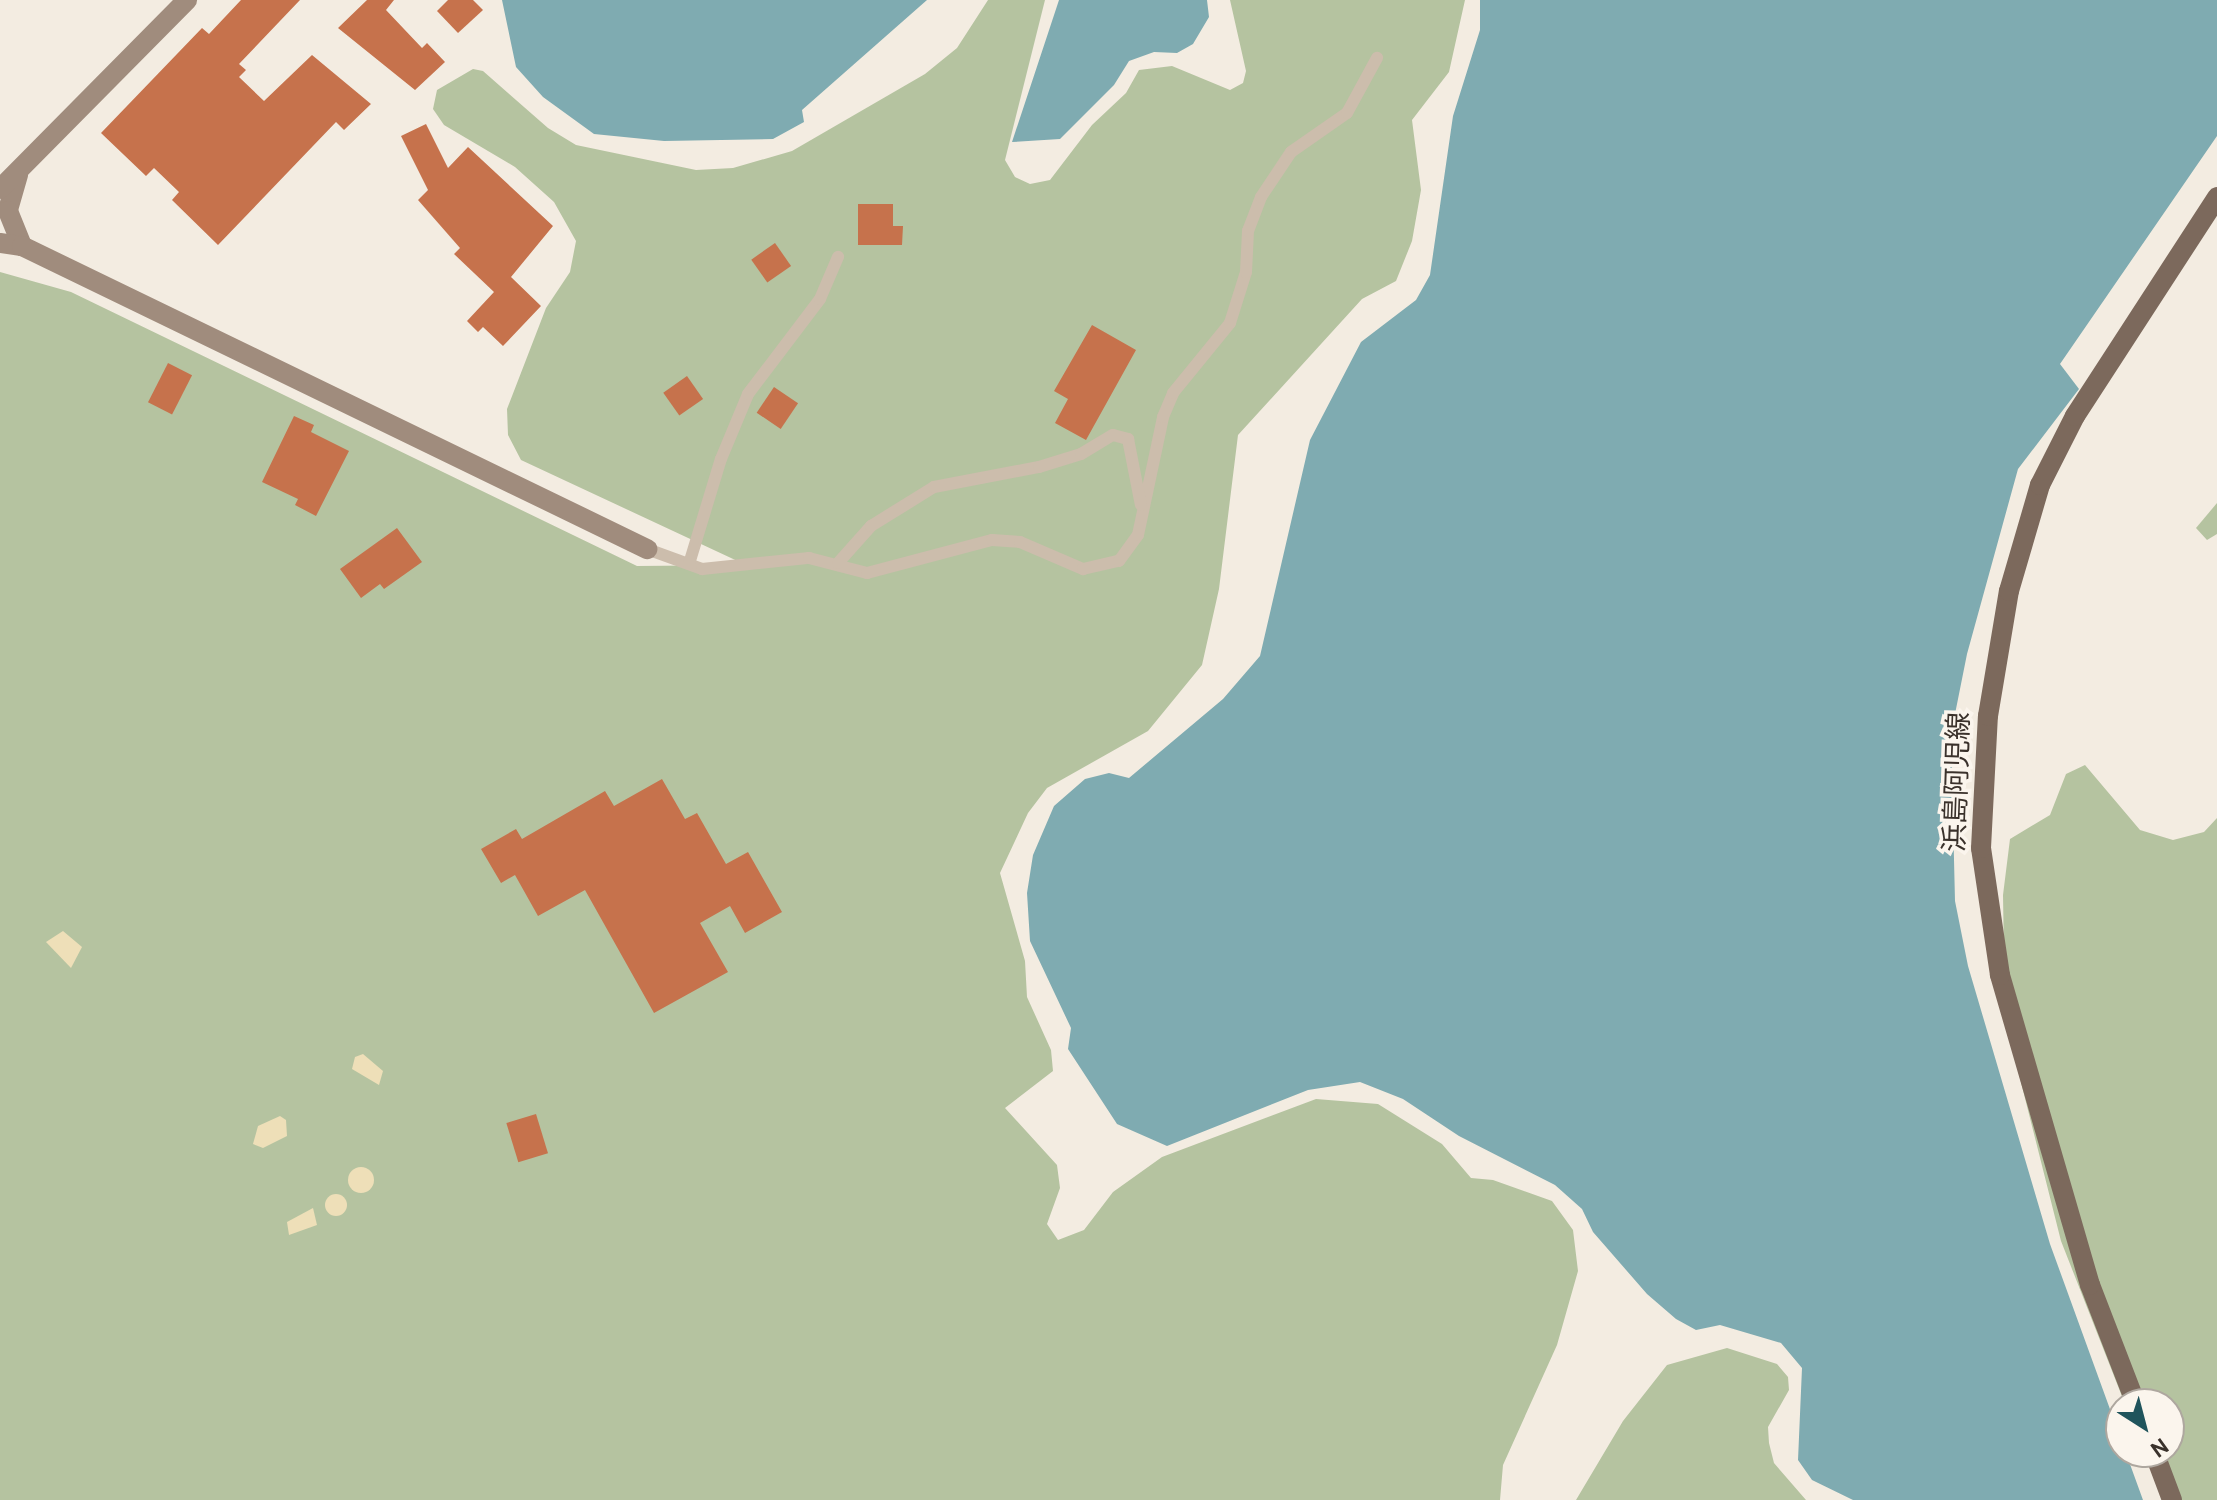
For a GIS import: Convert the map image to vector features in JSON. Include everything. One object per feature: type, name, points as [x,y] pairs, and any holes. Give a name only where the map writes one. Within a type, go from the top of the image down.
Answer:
[{"type":"main road","name":"浜島阿児線","points":[[2130,1388],[2090,1285],[2000,975],[1981,848],[1988,716],[2009,591],[2040,485],[2075,416],[2217,197]]},
{"type":"main road","points":[[2160,1468],[2172,1500]]},
{"type":"street","points":[[0,189],[187,0]]},
{"type":"street","points":[[20,171],[8,211],[22,246]]},
{"type":"street","points":[[0,243],[22,246],[647,549]]},
{"type":"lane","points":[[647,549],[702,569],[809,558],[838,563],[867,573],[992,540],[1020,542],[1065,565],[1103,568],[1131,551],[1163,417],[1173,393],[1218,344],[1233,314],[1246,272],[1248,231],[1261,197],[1291,152],[1347,113],[1377,58]]},
{"type":"lane","points":[[689,564],[748,394],[820,299],[838,257]]},
{"type":"lane","points":[[838,563],[871,526],[934,487],[1039,467],[1081,454],[1113,435],[1128,439],[1142,508]]},
{"type":"green space","points":[[988,0],[1045,0],[1005,160],[1015,177],[1030,184],[1050,180],[1092,125],[1126,93],[1139,70],[1172,66],[1230,90],[1243,83],[1246,71],[1230,0],[1465,0],[1449,72],[1412,120],[1421,190],[1412,241],[1396,281],[1362,299],[1238,435],[1219,589],[1202,665],[1148,731],[1047,788],[1028,813],[1000,873],[1025,961],[1027,997],[1051,1050],[1053,1071],[1005,1108],[1057,1165],[1060,1188],[1047,1224],[1058,1240],[1084,1230],[1113,1192],[1162,1157],[1316,1099],[1378,1104],[1442,1144],[1471,1178],[1493,1180],[1552,1201],[1573,1230],[1578,1271],[1557,1345],[1503,1465],[1500,1500],[0,1500],[0,272],[71,292],[637,566],[746,565],[521,460],[508,435],[507,409],[546,308],[570,272],[576,241],[554,202],[515,167],[444,125],[433,109],[437,90],[473,69],[483,71],[548,128],[576,145],[696,170],[733,168],[792,151],[925,74],[957,48]]},
{"type":"green space","points":[[2217,503],[2217,534],[2207,540],[2196,528]]},
{"type":"green space","points":[[2085,765],[2140,830],[2173,840],[2204,832],[2217,818],[2217,1500],[2166,1500],[2152,1468],[2185,1468],[2185,1388],[2119,1388],[2061,1241],[2005,1019],[2003,895],[2010,839],[2050,815],[2066,774]]},
{"type":"green space","points":[[1727,1348],[1777,1364],[1788,1377],[1789,1390],[1768,1427],[1769,1443],[1774,1463],[1806,1500],[1576,1500],[1623,1421],[1667,1365]]},
{"type":"sand","points":[[63,931],[82,947],[71,968],[46,942]]},
{"type":"sand","points":[[363,1054],[383,1071],[379,1085],[352,1069],[355,1057]]},
{"type":"sand","points":[[280,1116],[286,1120],[287,1136],[263,1148],[253,1144],[258,1126]]},
{"type":"sand","points":[[361,1167],[370,1171],[374,1180],[370,1189],[361,1193],[352,1189],[348,1180],[352,1171]]},
{"type":"sand","points":[[336,1194],[344,1197],[347,1205],[344,1213],[336,1216],[328,1213],[325,1205],[328,1197]]},
{"type":"sand","points":[[313,1208],[317,1225],[289,1235],[287,1222]]},
{"type":"water","points":[[502,0],[927,0],[802,110],[804,122],[773,139],[664,141],[594,134],[543,97],[516,67]]},
{"type":"water","points":[[1059,0],[1207,0],[1209,17],[1193,44],[1177,53],[1154,52],[1129,61],[1114,85],[1060,139],[1012,142]]},
{"type":"water","points":[[1480,0],[2217,0],[2217,136],[2060,364],[2079,389],[2018,469],[1967,654],[1951,734],[1955,901],[1968,966],[2050,1244],[2105,1395],[2105,1468],[2131,1468],[2143,1500],[1853,1500],[1812,1480],[1798,1460],[1802,1368],[1781,1343],[1720,1325],[1696,1330],[1676,1319],[1647,1294],[1593,1232],[1582,1209],[1555,1185],[1459,1136],[1403,1099],[1360,1082],[1308,1090],[1167,1146],[1117,1124],[1068,1049],[1071,1028],[1030,941],[1027,893],[1033,855],[1054,806],[1085,779],[1109,773],[1129,778],[1223,699],[1260,656],[1310,440],[1361,342],[1416,300],[1430,275],[1453,116],[1480,30]]},
{"type":"building","points":[[241,0],[300,0],[239,64],[246,70],[239,77],[264,101],[312,55],[371,104],[344,130],[336,122],[218,245],[172,200],[179,192],[154,168],[146,176],[101,133],[202,28],[209,34]]},
{"type":"building","points":[[367,0],[394,0],[386,10],[422,48],[427,43],[445,62],[415,90],[338,28]]},
{"type":"building","points":[[448,0],[473,0],[483,10],[458,33],[437,11]]},
{"type":"building","points":[[426,124],[448,168],[468,147],[553,226],[511,277],[541,306],[503,346],[483,327],[478,332],[467,321],[494,292],[454,254],[460,248],[418,200],[428,190],[401,136]]},
{"type":"building","points":[[858,204],[893,204],[893,226],[903,226],[902,245],[858,245]]},
{"type":"building","points":[[775,243],[791,266],[767,283],[751,260]]},
{"type":"building","points":[[1092,325],[1136,350],[1086,440],[1055,423],[1068,399],[1054,391]]},
{"type":"building","points":[[168,363],[192,375],[172,414],[148,402]]},
{"type":"building","points":[[687,376],[703,399],[679,416],[663,393]]},
{"type":"building","points":[[774,387],[798,403],[781,429],[757,413]]},
{"type":"building","points":[[294,416],[314,425],[311,432],[349,451],[316,516],[295,505],[298,499],[262,482]]},
{"type":"building","points":[[397,528],[422,562],[384,589],[380,584],[361,598],[340,569]]},
{"type":"building","points":[[662,779],[685,819],[697,813],[726,864],[748,852],[782,912],[745,933],[730,906],[700,923],[728,972],[654,1013],[585,890],[538,916],[515,875],[501,883],[481,849],[516,829],[522,839],[605,791],[614,806]]},
{"type":"building","points":[[536,1114],[548,1153],[518,1162],[506,1123]]}]
